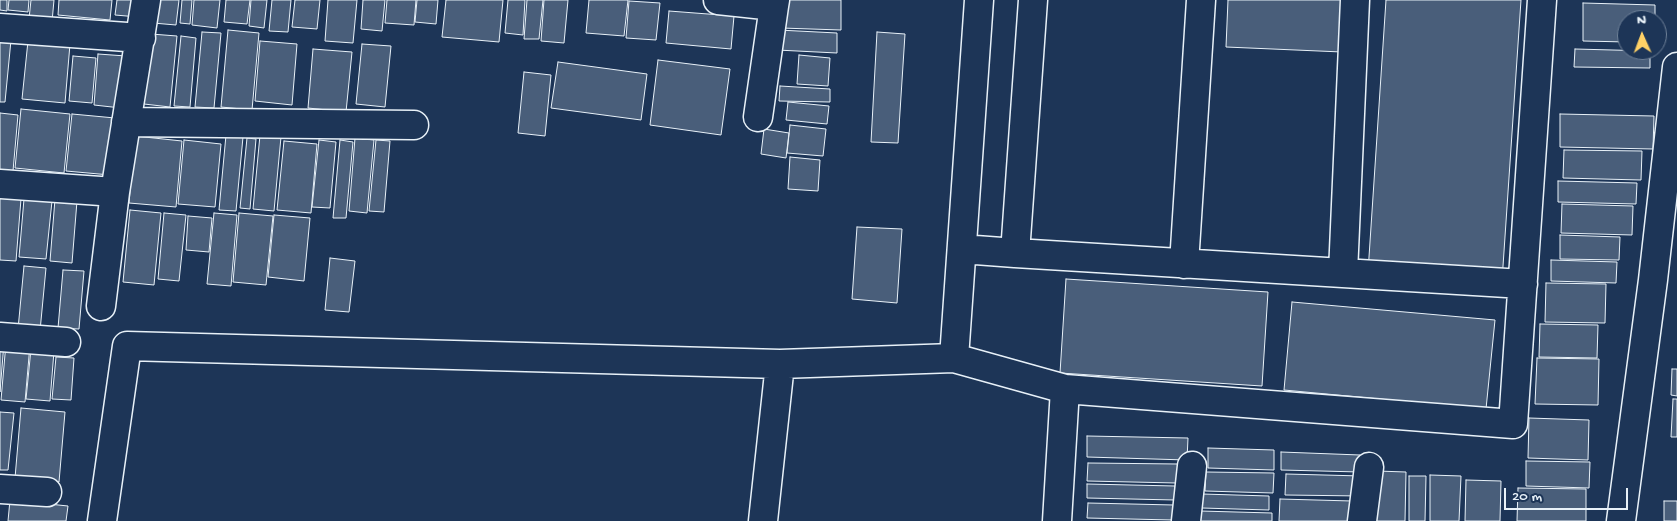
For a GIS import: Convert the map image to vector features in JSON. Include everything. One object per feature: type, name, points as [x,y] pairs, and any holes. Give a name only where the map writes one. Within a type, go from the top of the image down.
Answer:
[{"type":"street","points":[[101,306],[115,192],[146,0]]},
{"type":"street","points":[[718,0],[775,3],[758,117]]},
{"type":"street","points":[[954,358],[979,0]]},
{"type":"street","points":[[1015,253],[1032,0]]},
{"type":"street","points":[[1184,264],[1201,0]]},
{"type":"street","points":[[1344,273],[1354,0]]},
{"type":"street","points":[[102,521],[127,346],[780,364],[954,358],[1065,389],[1513,424],[1542,0]]},
{"type":"street","points":[[0,28],[141,38]]},
{"type":"street","points":[[1621,521],[1677,67]]},
{"type":"street","points":[[126,122],[414,125]]},
{"type":"street","points":[[0,184],[115,192]]},
{"type":"street","points":[[962,249],[1523,284]]},
{"type":"street","points":[[0,337],[66,342]]},
{"type":"street","points":[[762,521],[780,364]]},
{"type":"street","points":[[1057,521],[1065,389]]},
{"type":"street","points":[[1186,521],[1192,466]]},
{"type":"street","points":[[1362,521],[1369,467]]},
{"type":"street","points":[[0,489],[47,492]]},
{"type":"building","points":[[0,0],[7,0],[7,11],[0,10]]},
{"type":"building","points":[[9,0],[29,0],[28,12],[8,10]]},
{"type":"building","points":[[31,0],[54,0],[52,22],[29,19]]},
{"type":"building","points":[[59,0],[112,0],[110,20],[58,15]]},
{"type":"building","points":[[117,0],[139,0],[138,17],[115,15]]},
{"type":"building","points":[[155,0],[179,0],[176,25],[153,23]]},
{"type":"building","points":[[182,0],[192,0],[190,24],[180,23]]},
{"type":"building","points":[[194,0],[220,0],[217,28],[192,25]]},
{"type":"building","points":[[226,0],[250,0],[247,24],[224,22]]},
{"type":"building","points":[[251,0],[267,0],[264,28],[249,26]]},
{"type":"building","points":[[272,0],[291,0],[288,32],[269,31]]},
{"type":"building","points":[[295,0],[320,0],[317,29],[292,27]]},
{"type":"building","points":[[328,0],[357,0],[353,43],[325,41]]},
{"type":"building","points":[[363,0],[385,0],[382,31],[361,29]]},
{"type":"building","points":[[387,0],[416,0],[414,25],[385,23]]},
{"type":"building","points":[[417,0],[438,0],[436,24],[415,22]]},
{"type":"building","points":[[446,0],[503,0],[499,42],[442,37]]},
{"type":"building","points":[[508,0],[525,0],[523,35],[505,33]]},
{"type":"building","points":[[527,0],[543,0],[539,39],[524,39]]},
{"type":"building","points":[[544,0],[568,0],[564,43],[541,41]]},
{"type":"building","points":[[589,0],[628,0],[624,36],[586,33]]},
{"type":"building","points":[[781,0],[841,0],[841,30],[781,28]]},
{"type":"building","points":[[1228,0],[1345,0],[1342,52],[1226,47]]},
{"type":"building","points":[[1386,0],[1521,0],[1502,281],[1368,272]]},
{"type":"building","points":[[629,1],[660,3],[656,40],[626,38]]},
{"type":"building","points":[[1583,3],[1655,5],[1655,10],[1617,10],[1617,42],[1583,41]]},
{"type":"building","points":[[669,11],[734,16],[731,49],[666,43]]},
{"type":"building","points":[[228,30],[259,33],[252,110],[221,107]]},
{"type":"building","points":[[778,30],[837,33],[837,53],[777,50]]},
{"type":"building","points":[[202,32],[221,33],[214,108],[195,107]]},
{"type":"building","points":[[877,32],[905,34],[898,143],[871,142]]},
{"type":"building","points":[[151,34],[177,36],[170,107],[144,104]]},
{"type":"building","points":[[181,36],[196,38],[190,107],[174,106]]},
{"type":"building","points":[[0,39],[11,40],[5,102],[0,102]]},
{"type":"building","points":[[28,41],[70,44],[65,103],[22,99]]},
{"type":"building","points":[[260,41],[297,44],[292,105],[255,101]]},
{"type":"building","points":[[362,44],[391,46],[385,107],[356,104]]},
{"type":"building","points":[[313,49],[352,52],[346,112],[308,108]]},
{"type":"building","points":[[1575,49],[1617,50],[1617,60],[1650,60],[1650,68],[1574,67]]},
{"type":"building","points":[[98,54],[126,56],[121,108],[94,105]]},
{"type":"building","points":[[799,55],[830,58],[828,86],[797,84]]},
{"type":"building","points":[[73,56],[96,58],[92,103],[69,101]]},
{"type":"building","points":[[658,60],[730,69],[721,135],[650,125]]},
{"type":"building","points":[[558,62],[647,74],[641,120],[551,108]]},
{"type":"building","points":[[524,72],[551,75],[545,136],[518,133]]},
{"type":"building","points":[[780,86],[830,89],[830,102],[779,101]]},
{"type":"building","points":[[788,102],[829,106],[827,124],[786,120]]},
{"type":"building","points":[[21,109],[70,114],[64,173],[15,168]]},
{"type":"building","points":[[0,113],[18,115],[13,171],[0,170]]},
{"type":"building","points":[[72,114],[115,118],[110,175],[66,171]]},
{"type":"building","points":[[1560,114],[1654,116],[1653,149],[1560,147]]},
{"type":"building","points":[[790,125],[826,129],[823,156],[787,153]]},
{"type":"building","points":[[764,129],[789,133],[786,158],[761,154]]},
{"type":"building","points":[[226,135],[243,137],[236,211],[219,210]]},
{"type":"building","points":[[260,135],[281,137],[274,211],[253,209]]},
{"type":"building","points":[[135,136],[182,141],[176,207],[129,203]]},
{"type":"building","points":[[247,138],[256,139],[250,209],[240,208]]},
{"type":"building","points":[[355,138],[374,140],[367,213],[349,211]]},
{"type":"building","points":[[184,140],[221,144],[215,207],[178,204]]},
{"type":"building","points":[[319,140],[336,142],[330,208],[312,207]]},
{"type":"building","points":[[340,140],[353,142],[346,218],[333,218]]},
{"type":"building","points":[[376,140],[390,141],[384,212],[369,211]]},
{"type":"building","points":[[284,141],[317,144],[311,213],[277,210]]},
{"type":"building","points":[[1564,150],[1642,151],[1641,180],[1563,178]]},
{"type":"building","points":[[790,157],[820,160],[818,191],[788,189]]},
{"type":"building","points":[[1558,181],[1637,183],[1636,204],[1558,202]]},
{"type":"building","points":[[0,197],[21,199],[16,261],[0,260]]},
{"type":"building","points":[[24,199],[52,201],[46,259],[19,257]]},
{"type":"building","points":[[55,199],[77,201],[72,263],[50,261]]},
{"type":"building","points":[[1562,204],[1633,206],[1632,235],[1561,233]]},
{"type":"building","points":[[130,210],[161,213],[154,285],[123,282]]},
{"type":"building","points":[[164,213],[186,215],[179,281],[158,279]]},
{"type":"building","points":[[214,213],[237,215],[231,286],[207,284]]},
{"type":"building","points":[[239,213],[273,216],[266,285],[233,282]]},
{"type":"building","points":[[274,215],[310,218],[304,281],[268,277]]},
{"type":"building","points":[[188,216],[212,218],[209,252],[186,250]]},
{"type":"building","points":[[857,227],[902,229],[897,303],[852,299]]},
{"type":"building","points":[[1560,235],[1620,237],[1619,260],[1560,259]]},
{"type":"building","points":[[330,258],[355,261],[349,312],[325,310]]},
{"type":"building","points":[[1551,260],[1617,262],[1616,283],[1551,281]]},
{"type":"building","points":[[24,266],[46,268],[40,331],[18,329]]},
{"type":"building","points":[[63,270],[84,271],[79,329],[58,328]]},
{"type":"building","points":[[1066,279],[1268,292],[1262,386],[1060,373]]},
{"type":"building","points":[[1546,283],[1606,284],[1605,323],[1545,322]]},
{"type":"building","points":[[1292,302],[1495,320],[1486,409],[1284,390]]},
{"type":"building","points":[[1540,324],[1598,325],[1597,358],[1539,357]]},
{"type":"building","points":[[0,343],[4,343],[0,392]]},
{"type":"building","points":[[6,343],[30,345],[25,402],[1,400]]},
{"type":"building","points":[[31,349],[54,351],[50,401],[26,399]]},
{"type":"building","points":[[56,357],[74,358],[71,400],[52,399]]},
{"type":"building","points":[[1537,358],[1599,359],[1598,405],[1535,404]]},
{"type":"building","points":[[1672,369],[1677,369],[1677,396],[1671,395]]},
{"type":"building","points":[[1673,399],[1677,399],[1677,437],[1671,437]]},
{"type":"building","points":[[21,408],[65,412],[59,482],[15,478]]},
{"type":"building","points":[[0,412],[14,413],[8,470],[0,470]]},
{"type":"building","points":[[1529,418],[1589,420],[1588,460],[1528,458]]},
{"type":"building","points":[[1087,436],[1188,438],[1187,460],[1087,457]]},
{"type":"building","points":[[1208,448],[1274,450],[1274,470],[1208,468]]},
{"type":"building","points":[[1281,452],[1360,455],[1360,472],[1281,470]]},
{"type":"building","points":[[1526,461],[1590,462],[1589,488],[1526,486]]},
{"type":"building","points":[[1088,463],[1178,464],[1177,483],[1087,481]]},
{"type":"building","points":[[1377,471],[1406,472],[1405,521],[1375,521]]},
{"type":"building","points":[[1206,472],[1274,473],[1273,493],[1205,491]]},
{"type":"building","points":[[1286,474],[1362,476],[1362,496],[1285,495]]},
{"type":"building","points":[[1430,475],[1461,476],[1459,521],[1430,521]]},
{"type":"building","points":[[1409,476],[1426,476],[1425,521],[1409,521]]},
{"type":"building","points":[[1466,480],[1501,481],[1500,521],[1465,521]]},
{"type":"building","points":[[1087,484],[1175,486],[1175,500],[1087,498]]},
{"type":"building","points":[[1518,488],[1586,489],[1586,521],[1517,521]]},
{"type":"building","points":[[1202,494],[1269,496],[1269,510],[1202,508]]},
{"type":"building","points":[[1280,499],[1352,501],[1352,521],[1279,521]]},
{"type":"building","points":[[10,500],[68,506],[66,521],[8,521]]},
{"type":"building","points":[[1664,501],[1677,501],[1677,521],[1664,521]]},
{"type":"building","points":[[1088,503],[1174,505],[1173,520],[1087,518]]},
{"type":"building","points":[[1200,511],[1272,513],[1272,521],[1200,521]]}]
